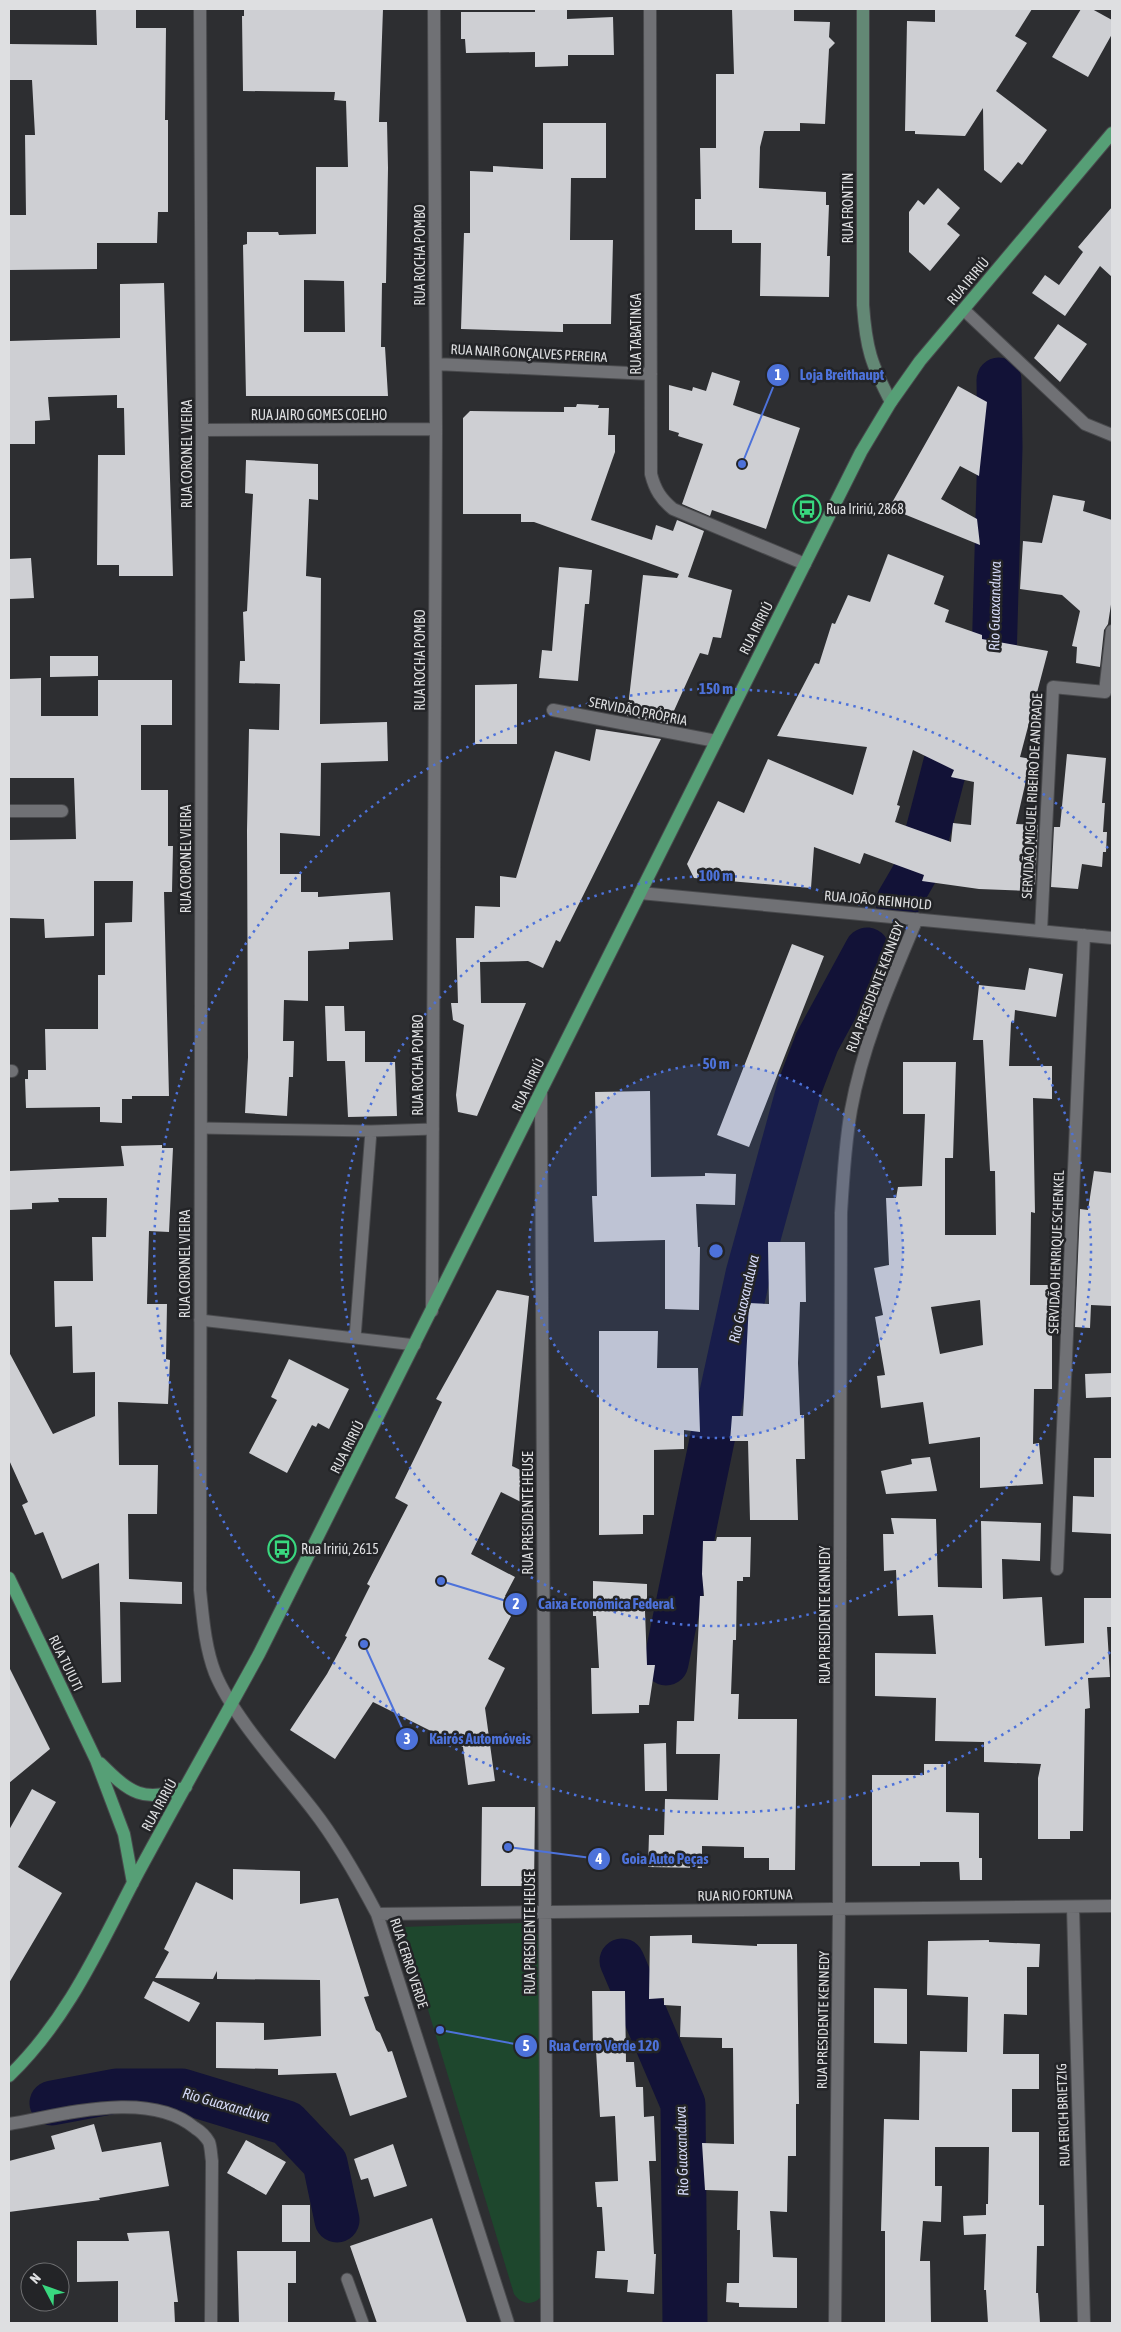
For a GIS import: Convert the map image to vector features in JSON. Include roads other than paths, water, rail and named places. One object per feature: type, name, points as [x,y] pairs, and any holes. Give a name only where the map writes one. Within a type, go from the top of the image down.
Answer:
[{"type":"main road","name":"RUA IRIRIÚ","points":[[9,2076],[53,2026],[93,1963],[133,1883],[259,1654],[857,461],[891,402],[920,361],[1112,133]]},
{"type":"main road","name":"RUA TUIUTI","points":[[9,1578],[96,1760],[124,1834],[133,1883]]},
{"type":"main road","name":"RUA TUIUTI","points":[[96,1760],[123,1786],[142,1795],[170,1794],[186,1787]]},
{"type":"street","name":"RUA CORONEL VIEIRA","points":[[200,9],[202,430],[200,1590],[206,1637],[215,1673],[232,1703]]},
{"type":"street","name":"RUA ROCHA POMBO","points":[[432,1311],[436,429],[434,9]]},
{"type":"street","name":"RUA TABATINGA","points":[[650,9],[651,474],[654,487],[662,500],[673,509],[688,517],[805,564]]},
{"type":"street","name":"RUA FRONTIN","points":[[864,9],[863,305],[866,341],[875,371],[891,402]]},
{"type":"street","points":[[964,310],[1085,424],[1112,435]]},
{"type":"street","name":"RUA NAIR GONÇALVES PEREIRA","points":[[436,364],[651,374]]},
{"type":"street","name":"RUA JAIRO GOMES COELHO","points":[[202,430],[436,429]]},
{"type":"street","name":"SERVIDÃO MIGUEL RIBEIRO DE ANDRADE","points":[[1041,931],[1052,687],[1105,692],[1112,631]]},
{"type":"street","name":"SERVIDÃO PRÓPRIA","points":[[553,710],[716,741]]},
{"type":"street","points":[[9,811],[62,811]]},
{"type":"street","name":"RUA JOÃO REINHOLD","points":[[640,893],[1112,938]]},
{"type":"street","name":"RUA PRESIDENTE KENNEDY","points":[[835,2323],[839,1909],[841,1213],[851,1111],[861,1066],[874,1023],[917,919]]},
{"type":"street","name":"SERVIDÃO HENRIQUE SCHENKEL","points":[[1058,1569],[1084,935]]},
{"type":"street","name":"RUA PRESIDENTE HEUSE","points":[[541,1092],[547,2323]]},
{"type":"street","name":"RUA CERRO VERDE","points":[[232,1703],[315,1812],[351,1865],[377,1914],[508,2323]]},
{"type":"street","name":"RUA RIO FORTUNA","points":[[377,1914],[1112,1906]]},
{"type":"street","name":"RUA ERICH BRIETZIG","points":[[1073,1907],[1084,2323]]},
{"type":"street","points":[[9,2124],[105,2108],[129,2107],[170,2114],[186,2120],[199,2130],[209,2142],[212,2161],[211,2323]]},
{"type":"lane","points":[[201,1128],[371,1131],[433,1129]]},
{"type":"lane","points":[[355,1338],[371,1131]]},
{"type":"lane","points":[[200,1320],[415,1345]]},
{"type":"lane","points":[[347,2279],[363,2323]]},
{"type":"waterway","name":"Rio Guaxanduva","points":[[898,902],[919,866],[946,762],[994,661],[1000,447],[999,380]]},
{"type":"waterway","name":"Rio Guaxanduva","points":[[666,1663],[748,1274],[799,1089],[817,1042],[867,950]]},
{"type":"waterway","name":"Rio Guaxanduva","points":[[622,1961],[683,2104],[685,2323]]},
{"type":"waterway","name":"Rio Guaxanduva","points":[[52,2103],[116,2091],[182,2091],[287,2123],[325,2163],[337,2220]]},
{"type":"place","name":"Loja Breithaupt","points":[[742,464]]},
{"type":"place","name":"Rua Iririú, 2868","points":[[807,509]]},
{"type":"place","name":"Rua Iririú, 2615","points":[[282,1549]]},
{"type":"place","name":"Caixa Econômica Federal","points":[[441,1581]]},
{"type":"place","name":"Kairós Automóveis","points":[[364,1644]]},
{"type":"place","name":"Goia Auto Peças","points":[[508,1847]]},
{"type":"place","name":"Rua Cerro Verde 120","points":[[440,2030]]}]
